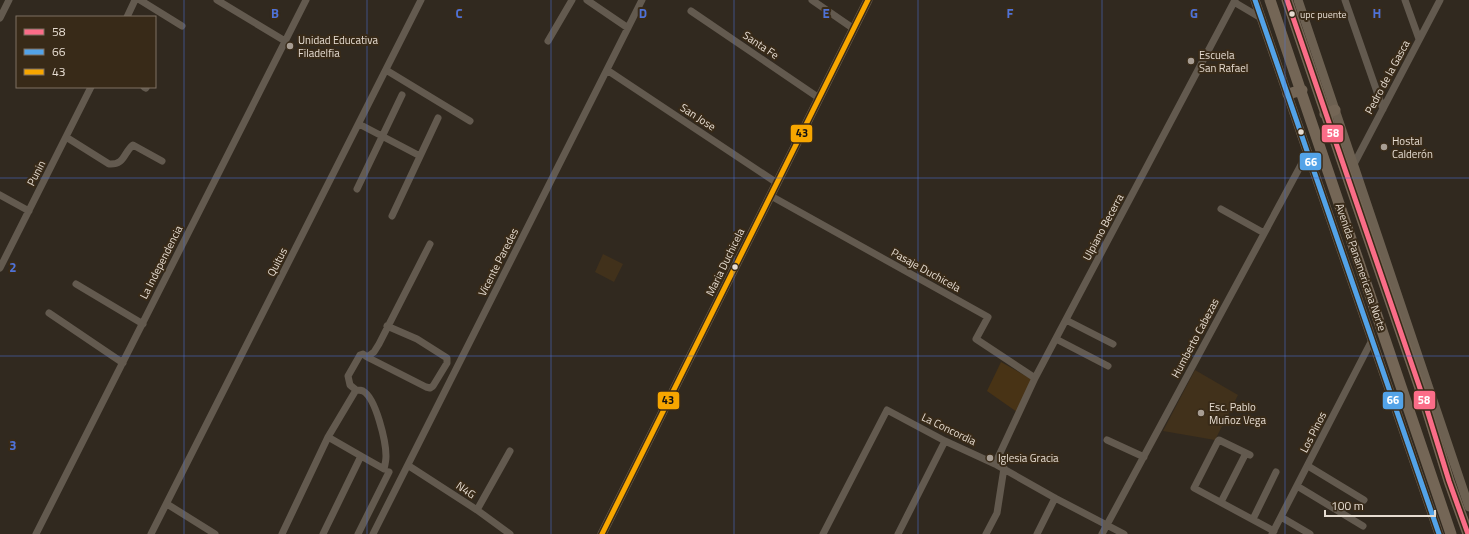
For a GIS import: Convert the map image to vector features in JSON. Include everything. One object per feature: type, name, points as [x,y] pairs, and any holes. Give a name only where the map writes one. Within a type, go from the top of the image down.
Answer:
[{"type":"highway","name":"Avenida Panamericana Norte","points":[[1270,0],[1302,90],[1451,534]]},
{"type":"highway","name":"Avenida Panamericana Norte","points":[[1287,0],[1330,112],[1449,481],[1468,534]]},
{"type":"highway","points":[[1288,94],[1302,90]]},
{"type":"highway","points":[[1426,461],[1440,490],[1446,490],[1449,481]]},
{"type":"highway","points":[[1441,502],[1442,495],[1450,495],[1462,517]]},
{"type":"main road","name":"Maria Duchicela","points":[[602,534],[868,0]]},
{"type":"main road","name":"Avenida Panamericana Norte","points":[[1255,0],[1439,534]]},
{"type":"main road","name":"Avenida Panamericana Norte","points":[[1298,0],[1330,112],[1354,164],[1469,506]]},
{"type":"street","points":[[0,18],[9,0]]},
{"type":"street","points":[[127,16],[135,0]]},
{"type":"street","points":[[140,0],[182,26]]},
{"type":"street","points":[[217,0],[285,41]]},
{"type":"street","name":"La Independencia","points":[[36,534],[306,0]]},
{"type":"street","name":"Quitus","points":[[151,534],[421,0]]},
{"type":"street","points":[[548,42],[572,0]]},
{"type":"street","points":[[587,0],[628,28]]},
{"type":"street","name":"Vicente Paredes","points":[[373,534],[642,0]]},
{"type":"street","points":[[812,0],[854,29]]},
{"type":"street","points":[[1345,0],[1383,109]]},
{"type":"street","points":[[1405,0],[1419,39]]},
{"type":"street","name":"Pedro de la Gasca","points":[[1354,164],[1440,0]]},
{"type":"street","name":"Ulpiano Becerra","points":[[995,464],[1035,378],[1234,1],[1261,18]]},
{"type":"street","name":"Santa Fe","points":[[691,11],[820,98]]},
{"type":"street","points":[[386,70],[470,121]]},
{"type":"street","name":"San Jose","points":[[606,70],[777,183]]},
{"type":"street","name":"Punin","points":[[0,268],[91,88]]},
{"type":"street","points":[[357,190],[402,95]]},
{"type":"street","points":[[392,216],[438,118]]},
{"type":"street","points":[[359,124],[420,156]]},
{"type":"street","points":[[66,137],[109,164],[120,162],[133,145],[162,162]]},
{"type":"street","name":"Humberto Cabezas","points":[[1102,534],[1308,152]]},
{"type":"street","points":[[0,195],[29,211]]},
{"type":"street","name":"Pasaje Duchicela","points":[[770,196],[988,318],[976,339],[1035,378]]},
{"type":"street","points":[[1221,209],[1264,233]]},
{"type":"street","points":[[367,357],[374,352],[379,344],[430,244]]},
{"type":"street","points":[[76,284],[143,324]]},
{"type":"street","points":[[49,312],[123,363]]},
{"type":"street","points":[[1066,320],[1113,344]]},
{"type":"street","points":[[358,534],[386,470],[386,457],[385,446],[376,411],[364,391],[356,390],[350,385],[348,376],[360,355],[363,354],[430,388],[434,386],[447,362],[447,358],[417,339],[388,326]]},
{"type":"street","points":[[1056,339],[1108,366]]},
{"type":"street","name":"Los Pinos","points":[[1273,532],[1372,340]]},
{"type":"street","points":[[282,534],[328,437],[356,390]]},
{"type":"street","name":"La Concordia","points":[[823,534],[887,410],[946,441],[1004,468],[1055,498],[1124,534]]},
{"type":"street","points":[[328,437],[402,479]]},
{"type":"street","points":[[1107,440],[1144,457]]},
{"type":"street","points":[[1221,502],[1248,454],[1219,440],[1194,488],[1273,532]]},
{"type":"street","points":[[898,534],[946,441]]},
{"type":"street","points":[[477,510],[510,451]]},
{"type":"street","points":[[322,534],[361,456]]},
{"type":"street","name":"N4G","points":[[408,466],[477,510],[510,534]]},
{"type":"street","points":[[1308,466],[1364,500]]},
{"type":"street","points":[[986,534],[997,514],[1004,468]]},
{"type":"street","points":[[1252,519],[1276,472]]},
{"type":"street","points":[[1297,486],[1363,526]]},
{"type":"street","points":[[1037,534],[1055,498]]},
{"type":"street","points":[[166,504],[215,534]]},
{"type":"street","points":[[1281,517],[1310,534]]},
{"type":"shaded area","points":[[603,254],[623,264],[614,282],[595,272]]},
{"type":"shaded area","points":[[1001,362],[1033,380],[1017,412],[987,391]]},
{"type":"shaded area","name":"Esc. Pablo Muñoz Vega","points":[[1195,370],[1238,395],[1215,440],[1163,431]]},
{"type":"transit line","name":"43","points":[[602,534],[868,0]]},
{"type":"transit line","name":"66","points":[[1255,0],[1439,534]]},
{"type":"transit line","name":"58","points":[[1287,0],[1424,400],[1449,481],[1468,534]]},
{"type":"place","name":"upc puente","points":[[1292,14]]},
{"type":"place","name":"Unidad Educativa Filadelfia","points":[[290,46]]},
{"type":"place","name":"Escuela San Rafael","points":[[1191,61]]},
{"type":"place","name":"Hostal Calderón","points":[[1384,147]]},
{"type":"place","name":"Esc. Pablo Muñoz Vega","points":[[1201,413]]},
{"type":"place","name":"Iglesia Gracia","points":[[990,458]]}]
